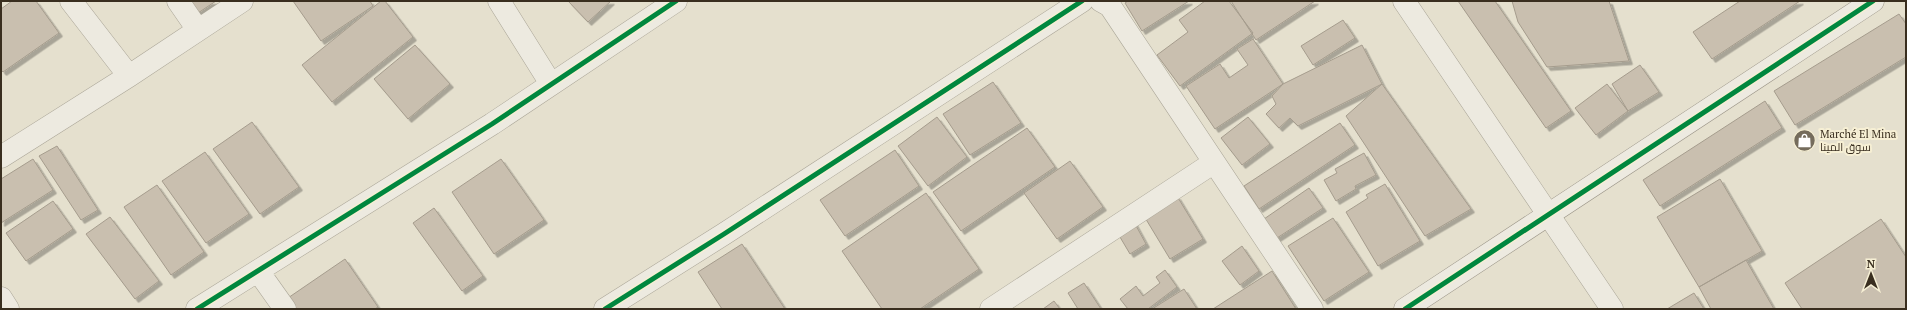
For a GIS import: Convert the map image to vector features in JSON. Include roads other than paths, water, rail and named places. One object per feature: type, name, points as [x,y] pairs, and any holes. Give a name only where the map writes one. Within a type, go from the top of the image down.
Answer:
[{"type":"street","points":[[71,1],[129,76]]},
{"type":"street","points":[[178,1],[198,30]]},
{"type":"street","points":[[1,157],[129,76],[242,1]]},
{"type":"street","points":[[498,1],[551,84]]},
{"type":"street","points":[[197,309],[492,124],[676,1]]},
{"type":"street","points":[[605,309],[724,234],[1082,1]]},
{"type":"street","points":[[1101,1],[1110,6],[1213,163],[1312,309]]},
{"type":"street","points":[[1404,1],[1612,309]]},
{"type":"street","points":[[1405,309],[1873,1]]},
{"type":"street","points":[[991,309],[1213,163]]},
{"type":"street","points":[[258,271],[285,309]]},
{"type":"street","points":[[1,298],[8,309]]},
{"type":"place","name":"Marché El Mina سوق المينا","points":[[1805,140]]}]
